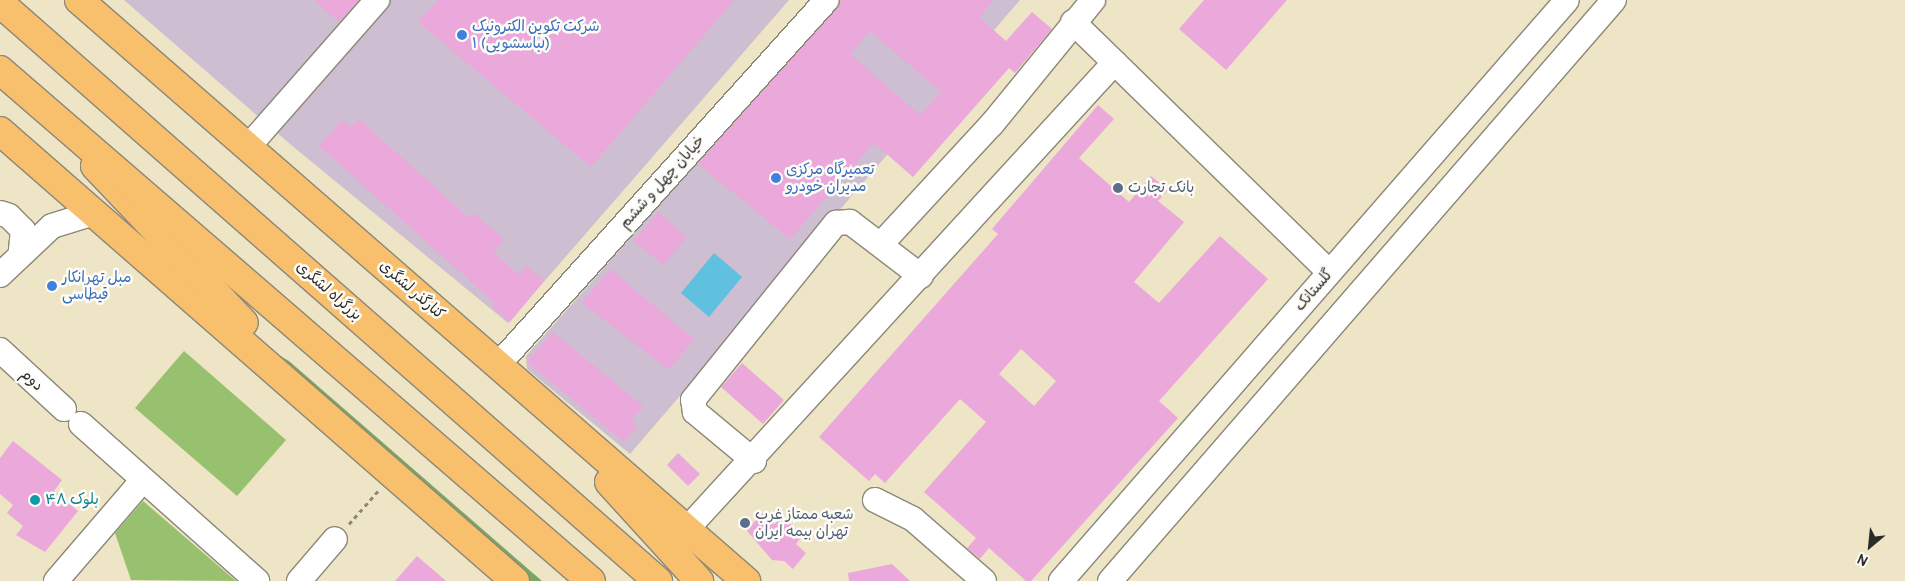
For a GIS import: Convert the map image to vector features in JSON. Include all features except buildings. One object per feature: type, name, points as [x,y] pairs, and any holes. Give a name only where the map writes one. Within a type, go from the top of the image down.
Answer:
[{"type":"main road","name":"کنارگذر لشگری","points":[[79,0],[746,581]]},
{"type":"main road","name":"بزرگراه لشگری","points":[[0,3],[658,581]]},
{"type":"main road","points":[[0,70],[591,581]]},
{"type":"main road","points":[[36,103],[354,440]]},
{"type":"main road","points":[[0,131],[516,581]]},
{"type":"main road","points":[[518,382],[699,581]]},
{"type":"street","points":[[248,147],[377,0]]},
{"type":"street","name":"خیابان چهل و ششم","points":[[498,365],[826,0]]},
{"type":"street","points":[[882,243],[992,124],[1073,22],[1093,0]]},
{"type":"street","name":"گلستانک","points":[[1061,581],[1567,0]]},
{"type":"street","points":[[1110,581],[1614,0]]},
{"type":"street","points":[[1073,22],[1329,272]]},
{"type":"street","points":[[687,530],[754,461],[1115,62]]},
{"type":"street","points":[[0,213],[9,216],[22,230],[21,250]]},
{"type":"street","points":[[0,275],[21,250],[52,226],[94,213]]},
{"type":"street","points":[[754,461],[695,412],[693,400],[836,223],[850,222],[882,243],[921,276]]},
{"type":"street","name":"دوم","points":[[0,350],[142,481],[257,581]]},
{"type":"street","points":[[56,581],[142,481]]},
{"type":"street","points":[[875,500],[913,519],[984,581]]},
{"type":"street","points":[[299,581],[335,539]]},
{"type":"path","points":[[335,539],[393,474]]},
{"type":"shaded area","points":[[124,0],[789,0],[508,323],[290,144]]},
{"type":"shaded area","name":"تعمیرگاه مرکزی مدیران خودرو","points":[[841,0],[1020,0],[630,454],[527,369],[526,356]]},
{"type":"green space","points":[[184,351],[286,440],[237,496],[135,408]]},
{"type":"green space","points":[[275,353],[289,361],[542,581],[508,581]]},
{"type":"green space","points":[[143,501],[236,581],[131,580],[115,533]]},
{"type":"water","points":[[714,253],[742,277],[709,317],[681,293]]},
{"type":"place","name":"شرکت تکوین الکترونیک ۱ (لباسشویی)","points":[[462,35]]},
{"type":"place","name":"تعمیرگاه مرکزی مدیران خودرو","points":[[776,178]]},
{"type":"place","name":"بانک تجارت","points":[[1118,188]]},
{"type":"place","name":"مبل تهرانکار قیطاسی","points":[[52,286]]},
{"type":"place","name":"بلوک ۴۸","points":[[35,500]]},
{"type":"place","name":"شعبه ممتاز غرب تهران بیمه ایران","points":[[745,523]]}]
